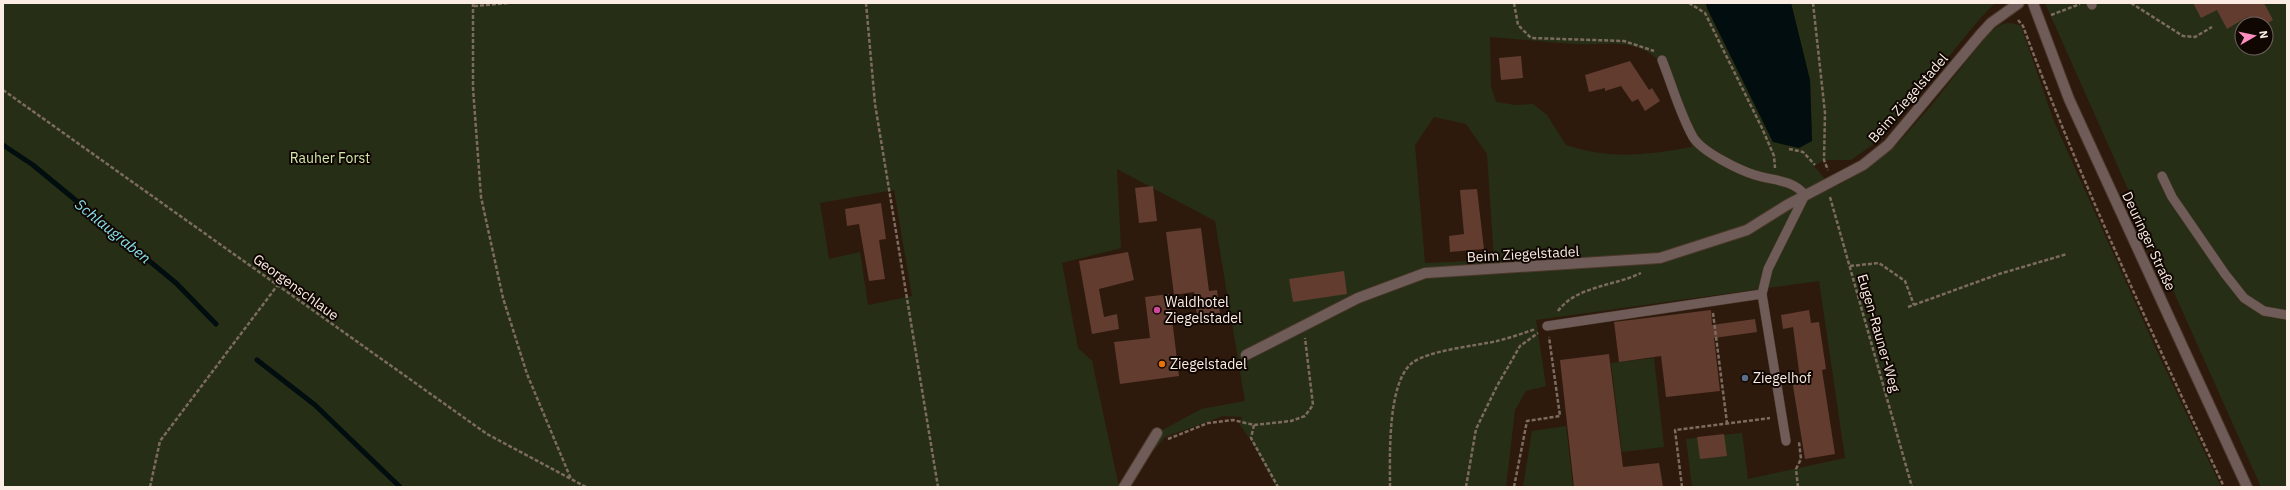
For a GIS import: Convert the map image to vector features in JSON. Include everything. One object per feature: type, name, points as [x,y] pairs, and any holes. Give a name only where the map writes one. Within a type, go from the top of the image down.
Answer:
[{"type":"street","name":"Beim Ziegelstadel","points":[[1246,355],[1358,298],[1425,273],[1660,258],[1747,230],[1805,195],[1864,165],[1888,145],[1991,23],[2019,3]]},
{"type":"street","name":"Deuringer Straße","points":[[2033,3],[2069,98],[2247,487]]},
{"type":"street","points":[[1124,487],[1156,433]]},
{"type":"lane","points":[[1662,60],[1694,138],[1704,149],[1742,170],[1799,187],[1805,195],[1768,270],[1762,294],[1786,441]]},
{"type":"lane","points":[[2162,176],[2172,197],[2225,274],[2244,298],[2264,311],[2287,315]]},
{"type":"lane","points":[[1547,326],[1762,294]]},
{"type":"path","points":[[509,3],[474,5],[473,88],[481,197],[503,298],[527,374],[570,479]]},
{"type":"path","points":[[866,3],[875,104],[938,487]]},
{"type":"path","points":[[1514,3],[1518,25],[1530,38],[1624,41],[1649,48],[1662,60]]},
{"type":"path","points":[[1689,3],[1705,13],[1762,128],[1774,156],[1777,180]]},
{"type":"path","name":"Eugen-Rauner-Weg","points":[[1812,3],[1826,113],[1824,160],[1850,266],[1912,487]]},
{"type":"path","points":[[2039,20],[2082,3]]},
{"type":"path","points":[[2131,3],[2183,36],[2196,37],[2212,27]]},
{"type":"path","points":[[2010,9],[2022,26],[2058,120],[2095,206],[2224,487]]},
{"type":"path","name":"Georgenschlaue","points":[[3,90],[487,434],[586,487]]},
{"type":"path","points":[[1789,149],[1803,152],[1815,165]]},
{"type":"path","points":[[1908,308],[1999,274],[2067,254]]},
{"type":"path","points":[[1466,487],[1476,429],[1497,386],[1520,346],[1547,326],[1560,308],[1574,298],[1592,289],[1630,279],[1646,270],[1660,258]]},
{"type":"path","points":[[1850,266],[1879,262],[1904,281],[1914,305]]},
{"type":"path","points":[[150,487],[160,441],[277,286]]},
{"type":"path","points":[[1711,302],[1727,423]]},
{"type":"path","points":[[1147,448],[1208,423],[1234,420],[1254,425],[1291,421],[1305,416],[1313,406],[1304,325]]},
{"type":"path","points":[[1390,487],[1390,423],[1401,377],[1412,363],[1444,351],[1497,341],[1547,326]]},
{"type":"path","points":[[1514,487],[1527,421],[1560,416],[1547,326]]},
{"type":"path","points":[[1682,487],[1675,430],[1782,416]]},
{"type":"path","points":[[1254,425],[1251,438],[1278,487]]},
{"type":"green space","name":"Rauher Forst","points":[[3,3],[1706,3],[1707,8],[1773,142],[1812,141],[1810,80],[1791,3],[1995,3],[1977,22],[1882,138],[1851,160],[1824,160],[1814,166],[1826,180],[1827,184],[1839,185],[1870,166],[1898,143],[1931,106],[1987,35],[2002,24],[2011,23],[2021,26],[2053,119],[2154,345],[2221,487],[1692,487],[1686,439],[1742,433],[1748,479],[1845,458],[1819,281],[1536,320],[1546,386],[1526,391],[1515,410],[1506,487],[1276,487],[1250,439],[1240,425],[1242,417],[1223,416],[1165,437],[1155,449],[1147,447],[1157,433],[1201,409],[1245,401],[1215,221],[1117,169],[1121,248],[1062,263],[1078,348],[1092,361],[1119,487],[3,487]],"holes":[[[1490,37],[1573,44],[1628,45],[1648,52],[1657,59],[1692,147],[1629,155],[1599,153],[1566,145],[1547,115],[1533,104],[1515,105],[1496,102],[1491,86]],[[1434,117],[1466,124],[1487,154],[1494,260],[1425,263],[1415,145]],[[894,190],[912,296],[868,305],[860,252],[829,259],[820,203]]]},
{"type":"green space","points":[[2045,3],[2287,3],[2287,487],[2261,487]]},
{"type":"green space","points":[[1654,358],[1664,447],[1622,452],[1611,363]]},
{"type":"green space","points":[[1566,426],[1573,487],[1523,487],[1532,431]]},
{"type":"shaded area","points":[[1706,3],[1791,3],[1810,80],[1812,141],[1799,148],[1773,142],[1707,8]]},
{"type":"building","points":[[2193,3],[2264,3],[2271,16],[2234,16],[2234,25],[2227,29],[2217,10],[2201,18]]},
{"type":"building","points":[[1521,56],[1523,78],[1501,80],[1499,58]]},
{"type":"building","points":[[1630,61],[1649,90],[1652,88],[1660,101],[1645,111],[1638,99],[1632,102],[1621,86],[1605,91],[1605,88],[1589,92],[1585,75]]},
{"type":"building","points":[[1153,186],[1157,221],[1139,223],[1135,188]]},
{"type":"building","points":[[1477,189],[1484,249],[1450,252],[1449,236],[1464,234],[1460,190]]},
{"type":"building","points":[[881,203],[886,239],[879,240],[885,279],[869,281],[859,224],[847,226],[845,209]]},
{"type":"building","points":[[1201,228],[1209,291],[1217,290],[1221,321],[1198,324],[1194,292],[1174,295],[1166,232]]},
{"type":"building","points":[[1128,252],[1134,280],[1099,289],[1104,317],[1117,314],[1119,329],[1092,334],[1079,261]]},
{"type":"building","points":[[1344,271],[1347,294],[1293,302],[1289,279]]},
{"type":"building","points":[[1169,294],[1179,376],[1120,384],[1114,342],[1150,338],[1145,297]]},
{"type":"building","points":[[1711,310],[1712,325],[1755,319],[1757,332],[1714,338],[1720,391],[1666,397],[1661,356],[1619,362],[1614,322]]},
{"type":"building","points":[[1809,310],[1811,323],[1819,322],[1826,369],[1822,370],[1835,454],[1805,459],[1792,380],[1800,378],[1793,327],[1783,329],[1781,315]]},
{"type":"building","points":[[1609,354],[1623,467],[1659,463],[1663,487],[1574,487],[1560,360]]},
{"type":"building","points":[[1724,434],[1727,456],[1700,459],[1697,437]]},
{"type":"waterway","name":"Schlaugraben","points":[[3,145],[33,165],[176,283],[216,324]]},
{"type":"waterway","name":"Schlaugraben","points":[[257,360],[315,405],[400,487]]},
{"type":"place","name":"Waldhotel Ziegelstadel","points":[[1157,310]]},
{"type":"place","name":"Ziegelstadel","points":[[1162,364]]},
{"type":"place","name":"Ziegelhof","points":[[1745,378]]}]
